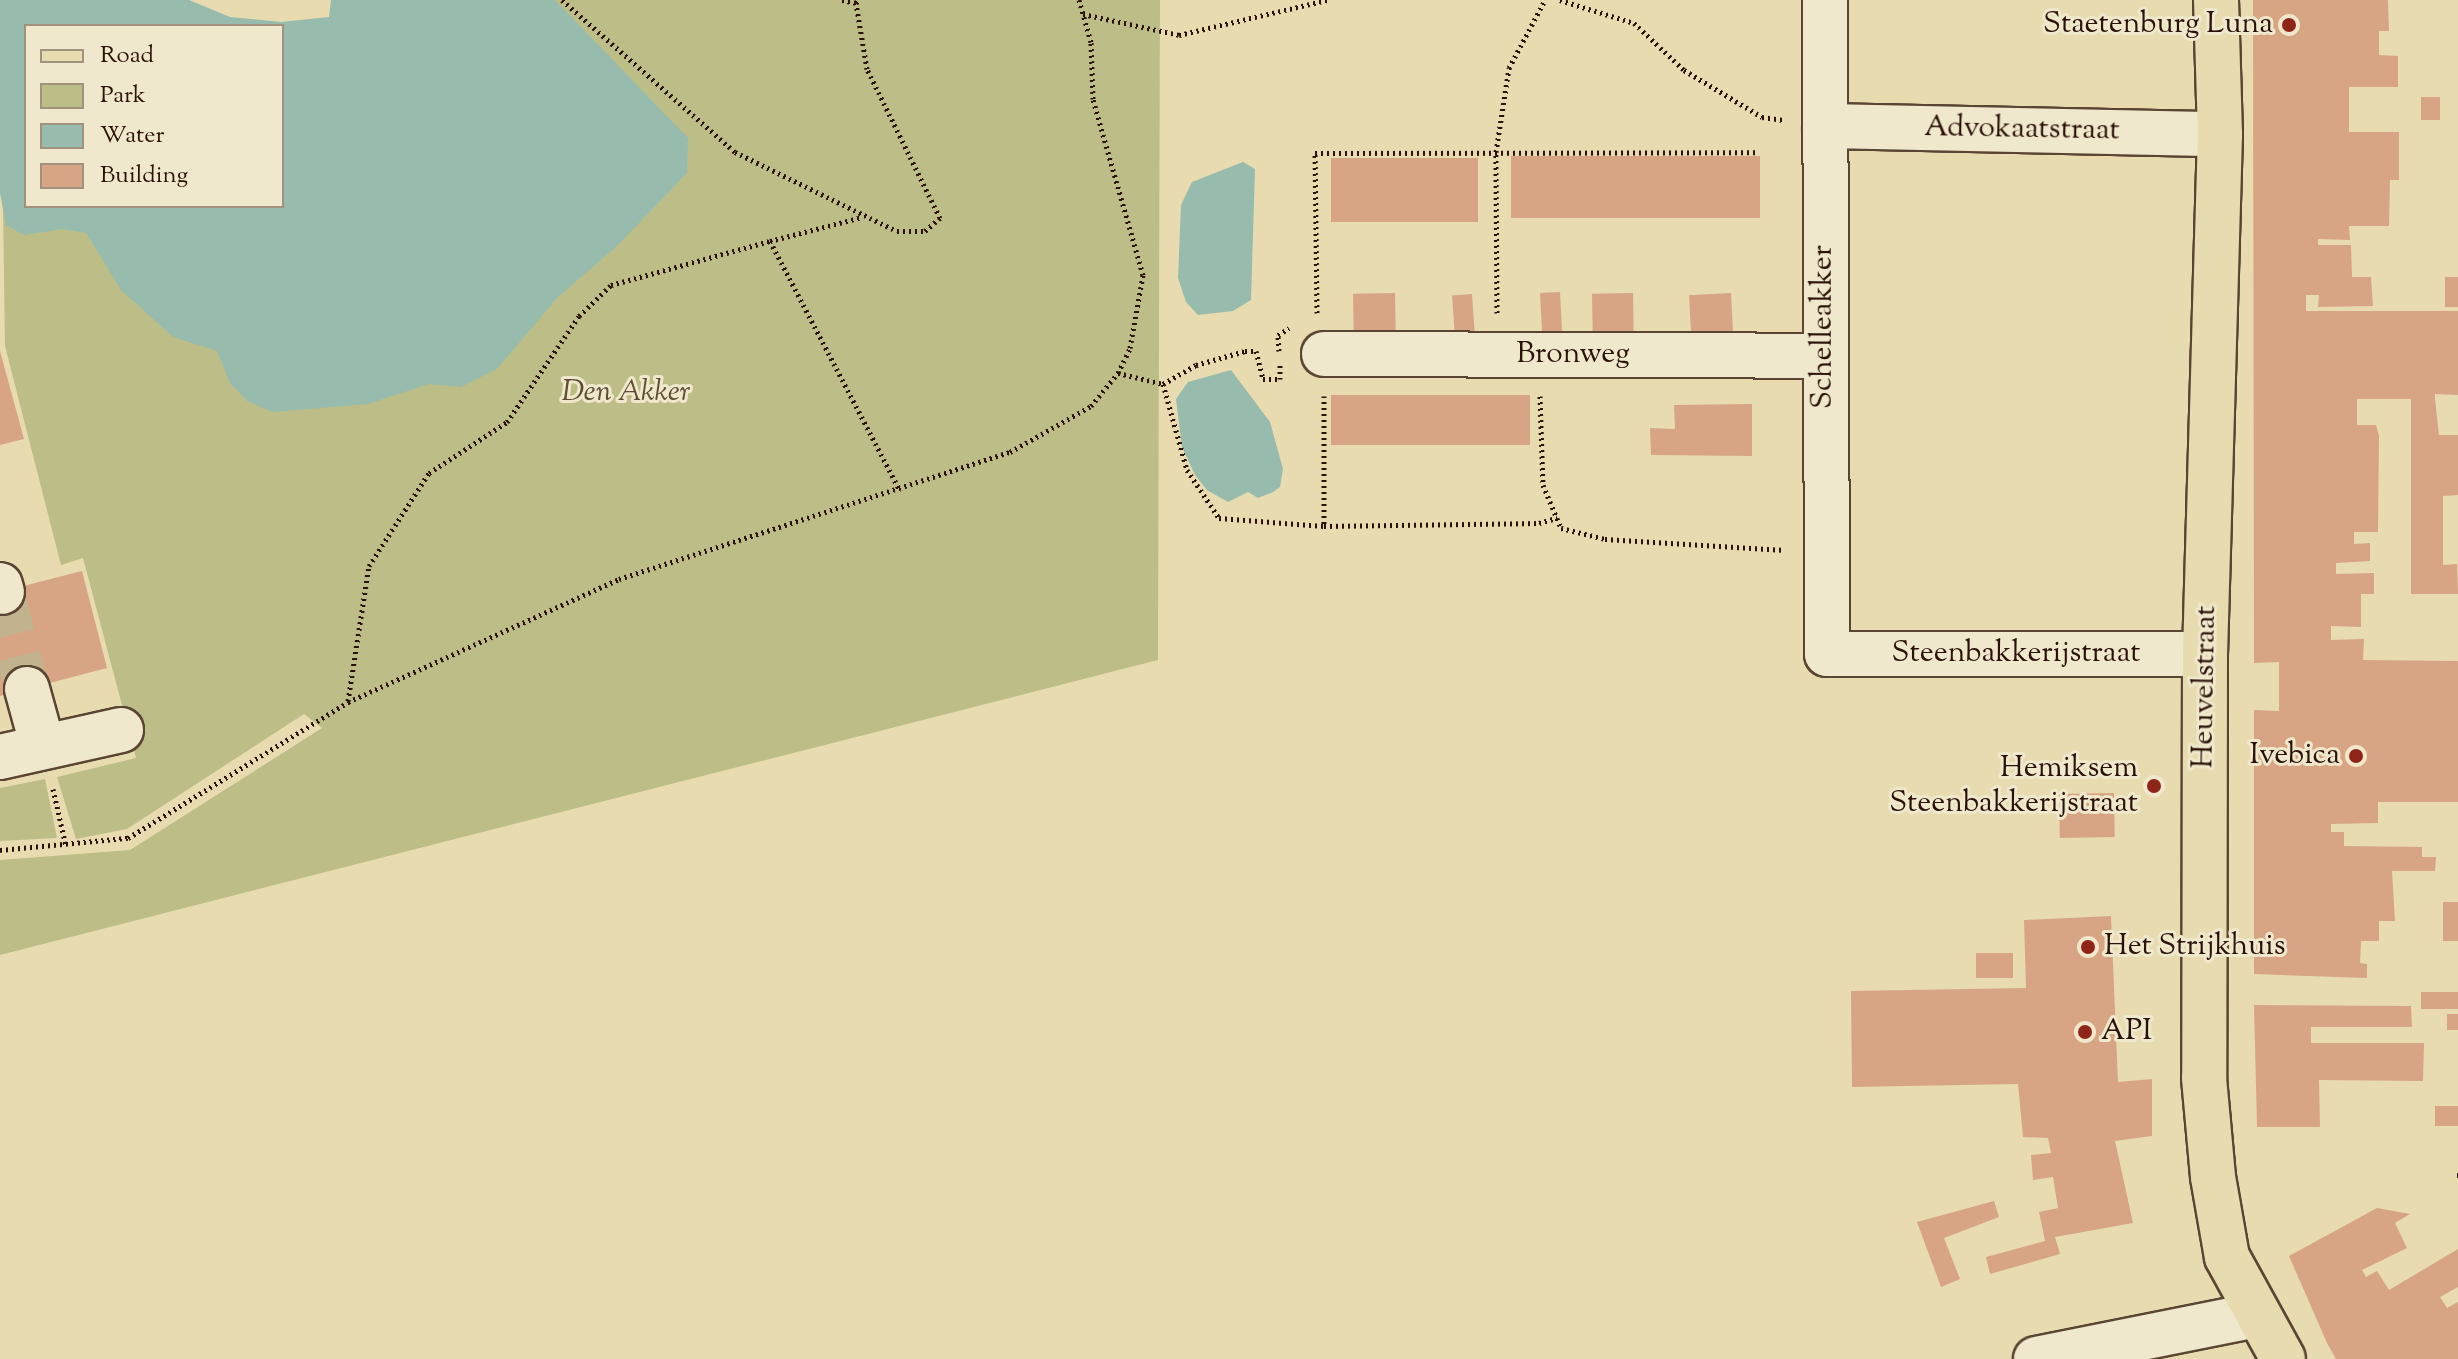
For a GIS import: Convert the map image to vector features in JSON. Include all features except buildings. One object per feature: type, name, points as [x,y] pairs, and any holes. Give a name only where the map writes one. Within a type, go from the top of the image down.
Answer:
[{"type":"main road","name":"Heuvelstraat","points":[[2216,0],[2220,134],[2205,654],[2204,1078],[2213,1177],[2227,1257],[2283,1359]]},
{"type":"street","name":"Schelleakker","points":[[1825,0],[1822,356],[1827,654]]},
{"type":"street","name":"Advokaatstraat","points":[[1825,126],[2220,134]]},
{"type":"street","name":"Bronweg","points":[[1320,340],[1518,355],[1822,356]]},
{"type":"street","name":"Steenbakkerijstraat","points":[[1827,654],[2205,654]]},
{"type":"street","points":[[27,689],[43,747]]},
{"type":"street","points":[[0,757],[121,730]]},
{"type":"street","points":[[2036,1359],[2257,1315]]},
{"type":"path","points":[[562,0],[735,152],[863,217],[897,231],[925,231],[940,218],[867,69],[857,2],[842,0]]},
{"type":"path","points":[[0,850],[128,838],[348,702],[619,579],[900,491],[1010,452],[1091,406],[1118,373],[1130,348],[1143,275],[1093,99],[1091,42],[1079,0]]},
{"type":"path","points":[[1083,14],[1179,35],[1327,0]]},
{"type":"path","points":[[1545,0],[1509,68],[1496,152],[1518,355],[1543,485],[1561,528],[1605,539],[1826,552]]},
{"type":"path","points":[[1560,0],[1634,23],[1684,70],[1762,117],[1825,126]]},
{"type":"path","points":[[1324,526],[1315,153],[1759,152]]},
{"type":"path","points":[[348,702],[369,566],[429,473],[507,422],[579,316],[611,285],[863,217]]},
{"type":"path","points":[[770,241],[900,491]]},
{"type":"path","points":[[1278,345],[1283,329]]},
{"type":"path","points":[[1118,373],[1163,384],[1196,365],[1245,351],[1256,351],[1263,379],[1280,379],[1280,368]]},
{"type":"path","points":[[1163,384],[1187,470],[1219,518],[1324,526],[1539,523],[1557,518]]},
{"type":"path","points":[[43,747],[66,846]]},
{"type":"green space","name":"Den Akker","points":[[0,0],[1160,0],[1158,660],[0,955],[0,860],[130,850],[322,728],[304,714],[127,829],[76,839],[57,777],[136,758],[83,558],[61,565],[5,346]]},
{"type":"green space","points":[[45,779],[57,838],[0,841],[0,788]]},
{"type":"water","points":[[0,0],[555,0],[688,138],[687,173],[617,246],[557,298],[497,369],[461,387],[429,384],[368,404],[273,412],[247,401],[230,383],[217,351],[173,337],[121,290],[86,233],[62,229],[24,235],[6,225],[0,193]]},
{"type":"water","points":[[1243,162],[1255,169],[1251,300],[1233,311],[1198,315],[1186,302],[1178,278],[1181,205],[1192,182]]},
{"type":"water","points":[[1231,370],[1270,422],[1283,469],[1280,487],[1273,492],[1258,498],[1248,492],[1228,502],[1207,490],[1195,475],[1182,447],[1176,399],[1188,382]]},
{"type":"pier","points":[[189,0],[331,0],[329,17],[281,22],[230,17]]},
{"type":"tunnel","points":[[2,592],[27,689]]},
{"type":"place","name":"Staetenburg Luna","points":[[2289,25]]},
{"type":"place","name":"Ivebica","points":[[2356,756]]},
{"type":"place","name":"Hemiksem Steenbakkerijstraat","points":[[2154,786]]},
{"type":"place","name":"Het Strijkhuis","points":[[2088,947]]},
{"type":"place","name":"API","points":[[2085,1032]]}]
